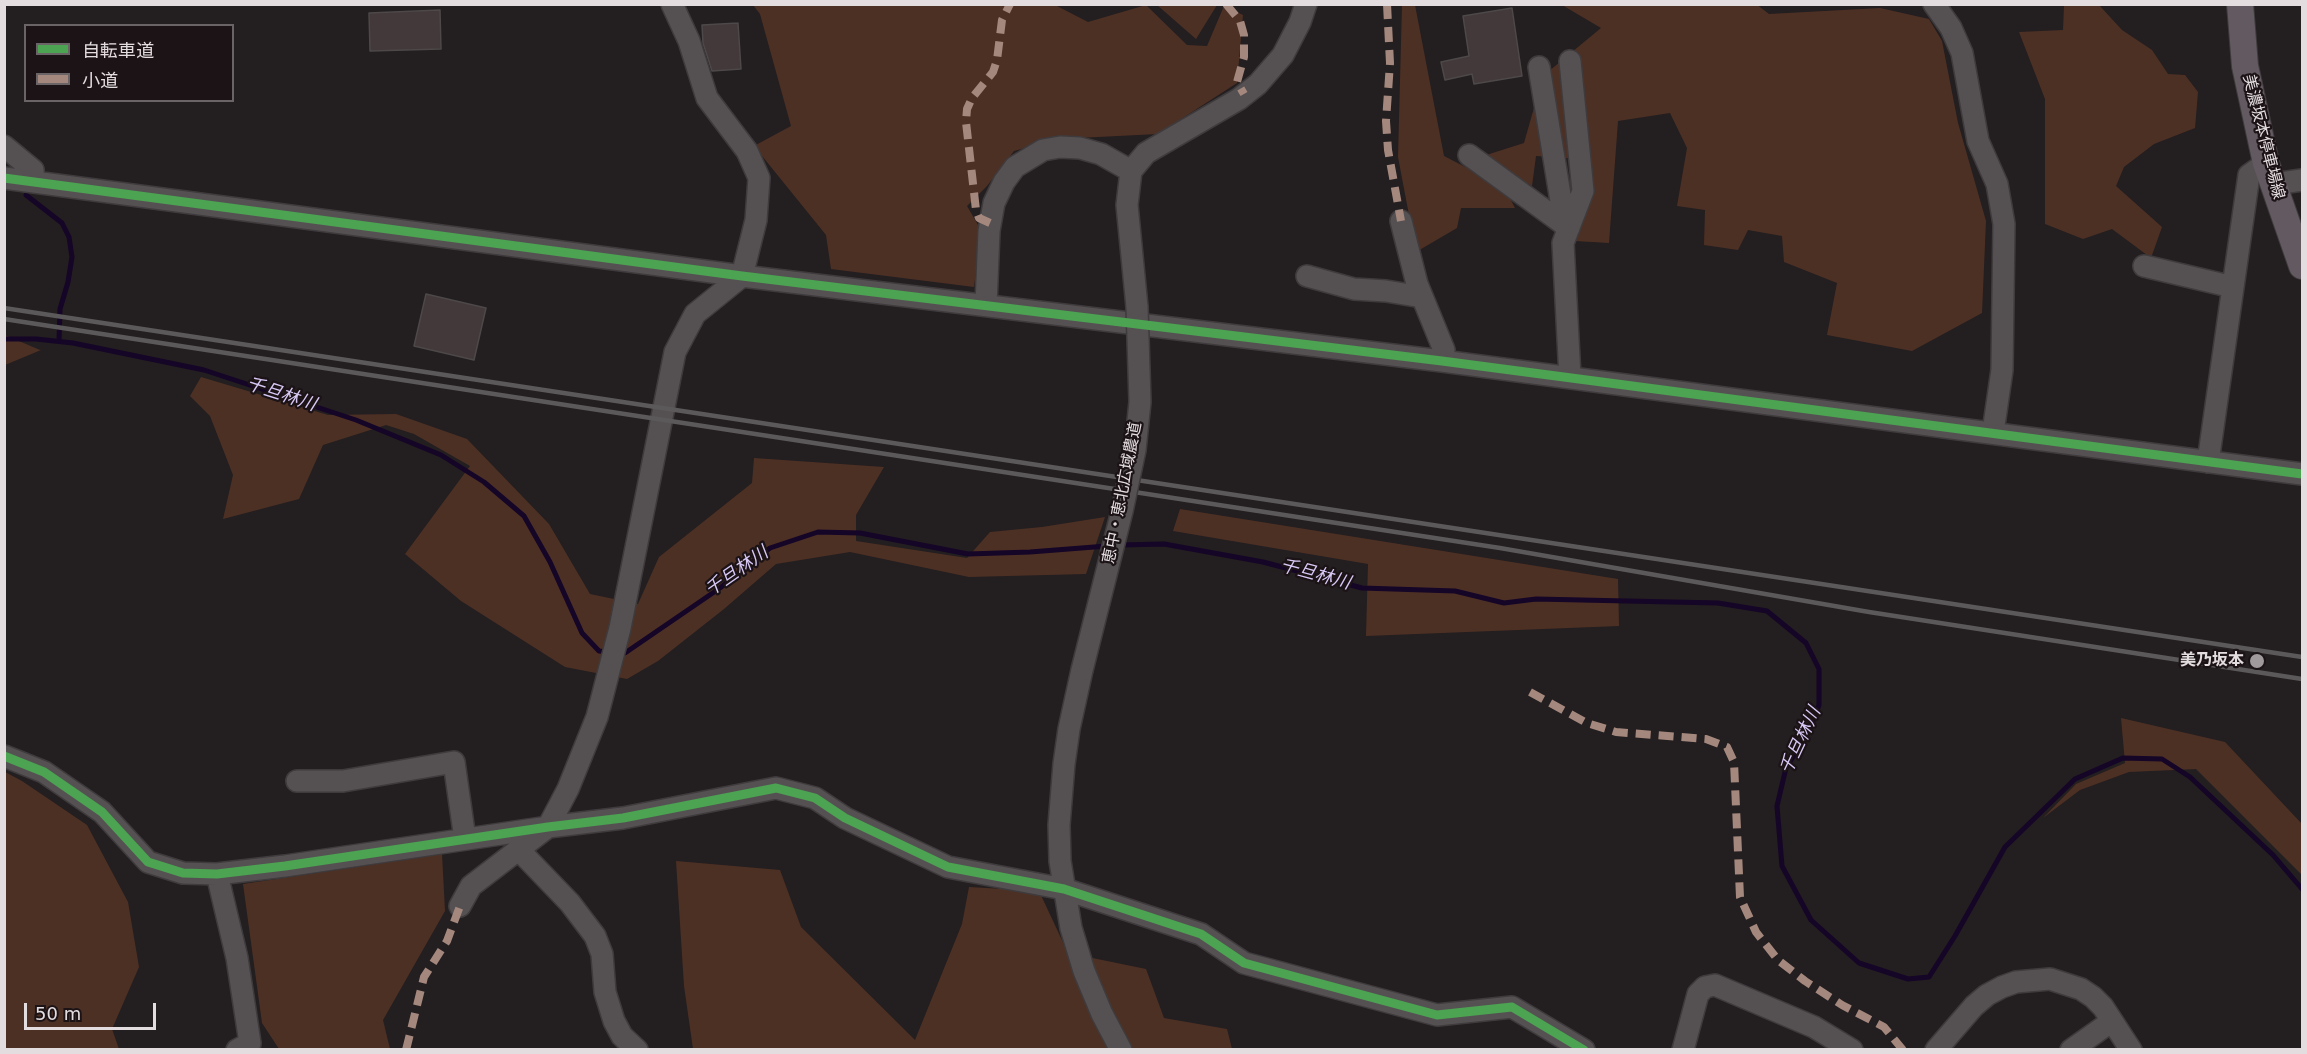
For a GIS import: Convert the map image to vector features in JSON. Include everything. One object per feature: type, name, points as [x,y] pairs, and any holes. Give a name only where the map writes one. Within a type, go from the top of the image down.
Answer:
[{"type":"main road","name":"美濃坂本停車場線","points":[[2241,4],[2245,66],[2270,173],[2302,266]]},
{"type":"street","points":[[460,906],[471,886],[548,827],[568,789],[597,717],[620,628],[675,352],[695,314],[742,276],[756,220],[759,178],[747,151],[707,98],[689,41],[672,4]]},
{"type":"street","points":[[986,305],[989,231],[994,203],[1004,182],[1015,167],[1043,150],[1080,147],[1101,154],[1131,171],[1146,153],[1239,99],[1258,84],[1283,55],[1300,22],[1306,4]]},
{"type":"street","points":[[1934,4],[1951,28],[1962,53],[1978,141],[1997,184],[2004,224],[2002,370],[1993,432]]},
{"type":"street","points":[[1570,61],[1582,191],[1563,243],[1570,377]]},
{"type":"street","points":[[1539,67],[1561,201],[1569,228]]},
{"type":"street","points":[[4,146],[33,170],[34,182]]},
{"type":"street","points":[[1469,155],[1569,228]]},
{"type":"street","name":"恵中・恵北広域農道","points":[[1121,1050],[1102,1014],[1084,971],[1071,928],[1064,889],[1059,825],[1069,729],[1135,450],[1140,402],[1137,307],[1126,205],[1131,171]]},
{"type":"street","points":[[2208,462],[2249,175],[2270,173],[2302,180]]},
{"type":"street","points":[[4,178],[742,276],[1570,377],[2302,474]]},
{"type":"street","points":[[1401,221],[1422,297],[1444,350],[1442,361]]},
{"type":"street","points":[[2144,266],[2233,287]]},
{"type":"street","points":[[1307,276],[1354,289],[1422,297]]},
{"type":"street","points":[[4,756],[44,772],[102,812],[148,862],[183,873],[217,874],[623,818],[776,788],[815,798],[845,818],[948,867],[1064,889],[1202,934],[1244,963],[1437,1015],[1512,1007],[1584,1050]]},
{"type":"street","points":[[297,781],[343,781],[454,762],[465,839]]},
{"type":"street","points":[[518,849],[570,903],[595,936],[602,954],[605,992],[614,1021],[622,1036],[637,1050]]},
{"type":"street","points":[[217,874],[237,958],[250,1043],[237,1050]]},
{"type":"street","points":[[1936,1050],[1974,1006],[1987,995],[2002,987],[2031,980],[2050,979],[2081,989],[2103,1007],[2131,1050]]},
{"type":"street","points":[[1683,1050],[1698,994],[1705,987],[1715,985],[1814,1027],[1852,1050]]},
{"type":"street","points":[[2071,1050],[2112,1021]]},
{"type":"shaded area","points":[[1756,4],[1769,14],[1880,8],[1929,19],[1942,41],[1958,123],[1986,221],[1982,313],[1912,351],[1827,335],[1837,283],[1784,262],[1782,236],[1748,230],[1738,250],[1704,245],[1705,210],[1677,206],[1687,148],[1670,113],[1618,121],[1609,243],[1575,241],[1582,159],[1536,156],[1532,186],[1480,157],[1524,143],[1543,76],[1601,28],[1562,5]]},
{"type":"shaded area","points":[[753,5],[1055,5],[1088,22],[1146,5],[1187,45],[1207,46],[1224,6],[1243,15],[1237,83],[1158,134],[1058,139],[1014,151],[987,186],[967,206],[981,230],[974,287],[831,269],[826,235],[754,146],[791,126],[760,14]]},
{"type":"shaded area","points":[[1157,5],[1217,5],[1196,39]]},
{"type":"shaded area","points":[[1402,5],[1415,5],[1444,156],[1504,187],[1515,208],[1461,208],[1457,228],[1416,252],[1398,157]]},
{"type":"shaded area","points":[[2064,5],[2099,5],[2122,30],[2152,50],[2168,74],[2185,75],[2198,92],[2195,128],[2154,144],[2124,167],[2116,186],[2162,227],[2151,258],[2112,229],[2083,239],[2045,224],[2045,99],[2019,32],[2063,30]]},
{"type":"shaded area","points":[[5,335],[40,350],[41,350],[5,365]]},
{"type":"shaded area","points":[[201,377],[328,415],[396,414],[467,439],[549,524],[590,594],[638,604],[659,557],[752,483],[754,458],[884,467],[856,515],[856,541],[967,558],[990,532],[1105,517],[1086,574],[969,577],[850,552],[776,564],[658,661],[627,679],[565,667],[461,601],[405,554],[470,466],[414,434],[386,425],[323,445],[299,499],[223,519],[233,475],[210,416],[190,396]]},
{"type":"shaded area","points":[[1180,509],[1618,579],[1619,626],[1366,636],[1368,564],[1173,531]]},
{"type":"shaded area","points":[[2121,718],[2225,742],[2302,824],[2302,875],[2196,769],[2129,772],[2080,790],[2043,818],[2076,784],[2125,763]]},
{"type":"shaded area","points":[[5,772],[87,825],[128,902],[139,967],[112,1029],[119,1049],[5,1049]]},
{"type":"shaded area","points":[[442,854],[445,911],[383,1020],[390,1049],[279,1049],[262,1023],[243,884]]},
{"type":"shaded area","points":[[676,861],[780,870],[801,927],[915,1040],[962,924],[969,887],[1039,891],[1068,953],[1146,969],[1164,1018],[1227,1029],[1232,1049],[693,1049],[684,986]]},
{"type":"building","points":[[1512,8],[1522,76],[1474,84],[1472,74],[1445,80],[1441,62],[1469,56],[1463,16]]},
{"type":"building","points":[[440,10],[441,49],[370,51],[369,13]]},
{"type":"building","points":[[738,23],[741,69],[712,71],[703,43],[702,25]]},
{"type":"building","points":[[426,294],[486,308],[474,360],[414,346]]},
{"type":"waterway","points":[[26,195],[62,223],[69,237],[72,257],[60,309],[59,341]]},
{"type":"waterway","name":"千旦林川","points":[[4,339],[36,339],[73,343],[204,370],[356,420],[441,455],[484,482],[524,516],[550,562],[582,633],[599,651],[610,652]]},
{"type":"waterway","name":"千旦林川","points":[[619,653],[625,653],[720,588],[770,548],[818,532],[860,533],[968,554],[1107,546]]},
{"type":"waterway","name":"千旦林川","points":[[1120,545],[1164,544],[1263,562],[1362,588],[1455,591],[1504,603],[1536,599],[1718,603],[1767,611],[1806,643],[1819,669],[1819,705],[1809,731],[1786,768],[1777,806],[1782,866],[1811,920],[1859,963],[1908,979],[1929,977],[2005,847],[2075,779],[2123,758],[2162,759],[2190,777],[2273,855],[2302,889]]},
{"type":"railway","points":[[4,308],[2302,657]]},
{"type":"railway","points":[[4,319],[1500,548],[1869,612],[2302,679]]},
{"type":"marked path","points":[[990,223],[979,218],[976,210],[966,122],[967,109],[972,98],[993,72],[997,60],[1002,20],[1010,4]]},
{"type":"marked path","points":[[1226,4],[1240,21],[1244,35],[1244,57],[1237,82],[1244,94]]},
{"type":"marked path","points":[[1387,4],[1390,63],[1386,121],[1388,150],[1401,221]]},
{"type":"marked path","points":[[1530,692],[1587,723],[1616,732],[1706,739],[1727,747],[1734,762],[1740,897],[1756,932],[1778,960],[1842,1005],[1884,1027],[1903,1050]]},
{"type":"marked path","points":[[406,1050],[424,977],[447,941],[460,906]]},
{"type":"cycle path","points":[[4,178],[742,276],[1442,361],[2302,474]]},
{"type":"cycle path","points":[[4,756],[44,772],[102,812],[148,862],[183,873],[217,874],[285,866],[623,818],[776,788],[815,798],[845,818],[948,867],[1064,889],[1201,934],[1244,963],[1437,1015],[1512,1007],[1584,1050]]},
{"type":"place","name":"美乃坂本","points":[[2257,661]]}]
